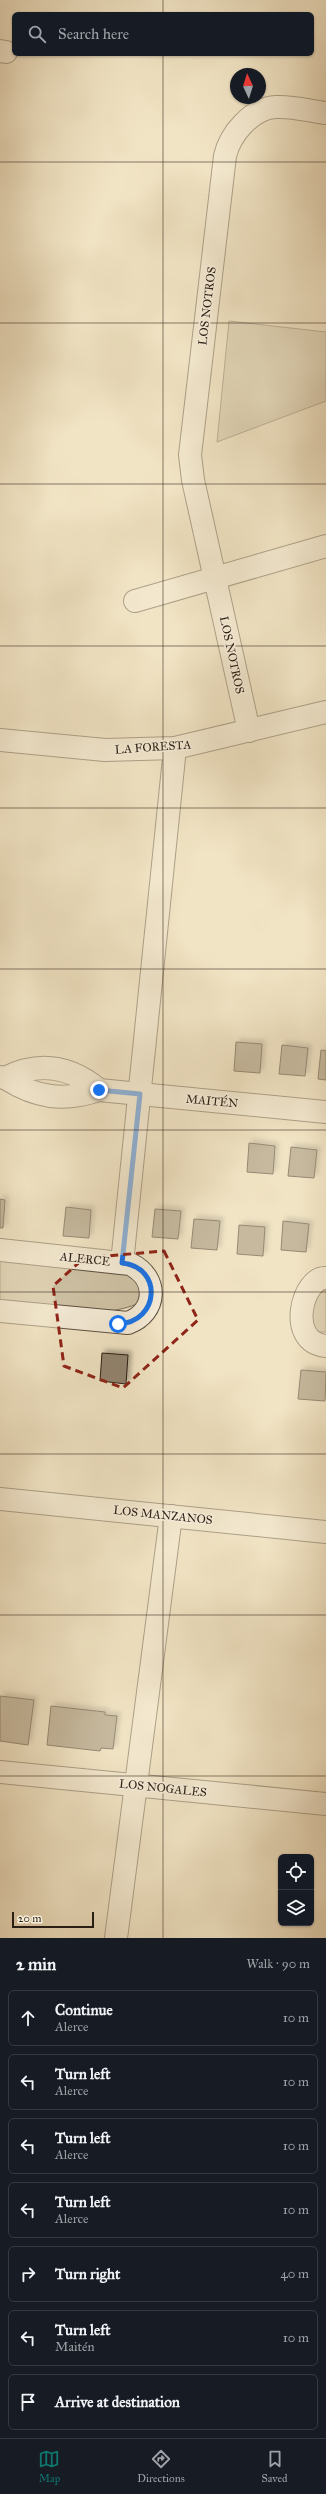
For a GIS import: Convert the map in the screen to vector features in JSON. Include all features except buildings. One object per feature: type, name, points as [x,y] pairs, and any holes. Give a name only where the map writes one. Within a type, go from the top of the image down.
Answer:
[{"type":"street","name":"LOS NOTROS","points":[[249,731],[193,480],[191,440],[227,147],[239,128],[260,112],[268,108],[276,107],[326,113]]},
{"type":"street","points":[[135,601],[326,546]]},
{"type":"street","name":"LA FORESTA","points":[[0,740],[105,750],[175,748],[326,712]]},
{"type":"street","points":[[122,1263],[175,748]]},
{"type":"street","name":"MAITÉN","points":[[3,1078],[31,1068],[59,1068],[73,1072],[99,1090]]},
{"type":"street","name":"MAITÉN","points":[[3,1078],[33,1094],[49,1097],[66,1098],[99,1090],[326,1112]]},
{"type":"street","name":"ALERCE","points":[[0,1250],[130,1264],[144,1273],[151,1290],[151,1299],[144,1314],[128,1323],[0,1311]]},
{"type":"street","points":[[326,1278],[313,1283],[308,1289],[304,1298],[302,1328],[309,1341],[326,1346]]},
{"type":"street","name":"LOS MANZANOS","points":[[0,1499],[326,1532]]},
{"type":"street","points":[[116,1938],[171,1516]]},
{"type":"street","name":"LOS NOGALES","points":[[0,1772],[326,1804]]},
{"type":"highlighted area","points":[[164,1251],[198,1320],[123,1388],[64,1366],[53,1286],[84,1258]]},
{"type":"shaded area","points":[[229,321],[326,332],[326,401],[217,442]]},
{"type":"shaded area","points":[[0,1260],[137,1275],[141,1289],[139,1303],[124,1308],[89,1312],[52,1310],[0,1303]]},
{"type":"shaded area","points":[[320,1290],[326,1290],[326,1332],[319,1332],[310,1326],[310,1294]]},
{"type":"route","points":[[99,1090],[140,1094],[122,1263],[130,1264],[144,1273],[149,1281],[151,1299],[144,1314],[138,1319],[128,1323],[118,1324]]}]
